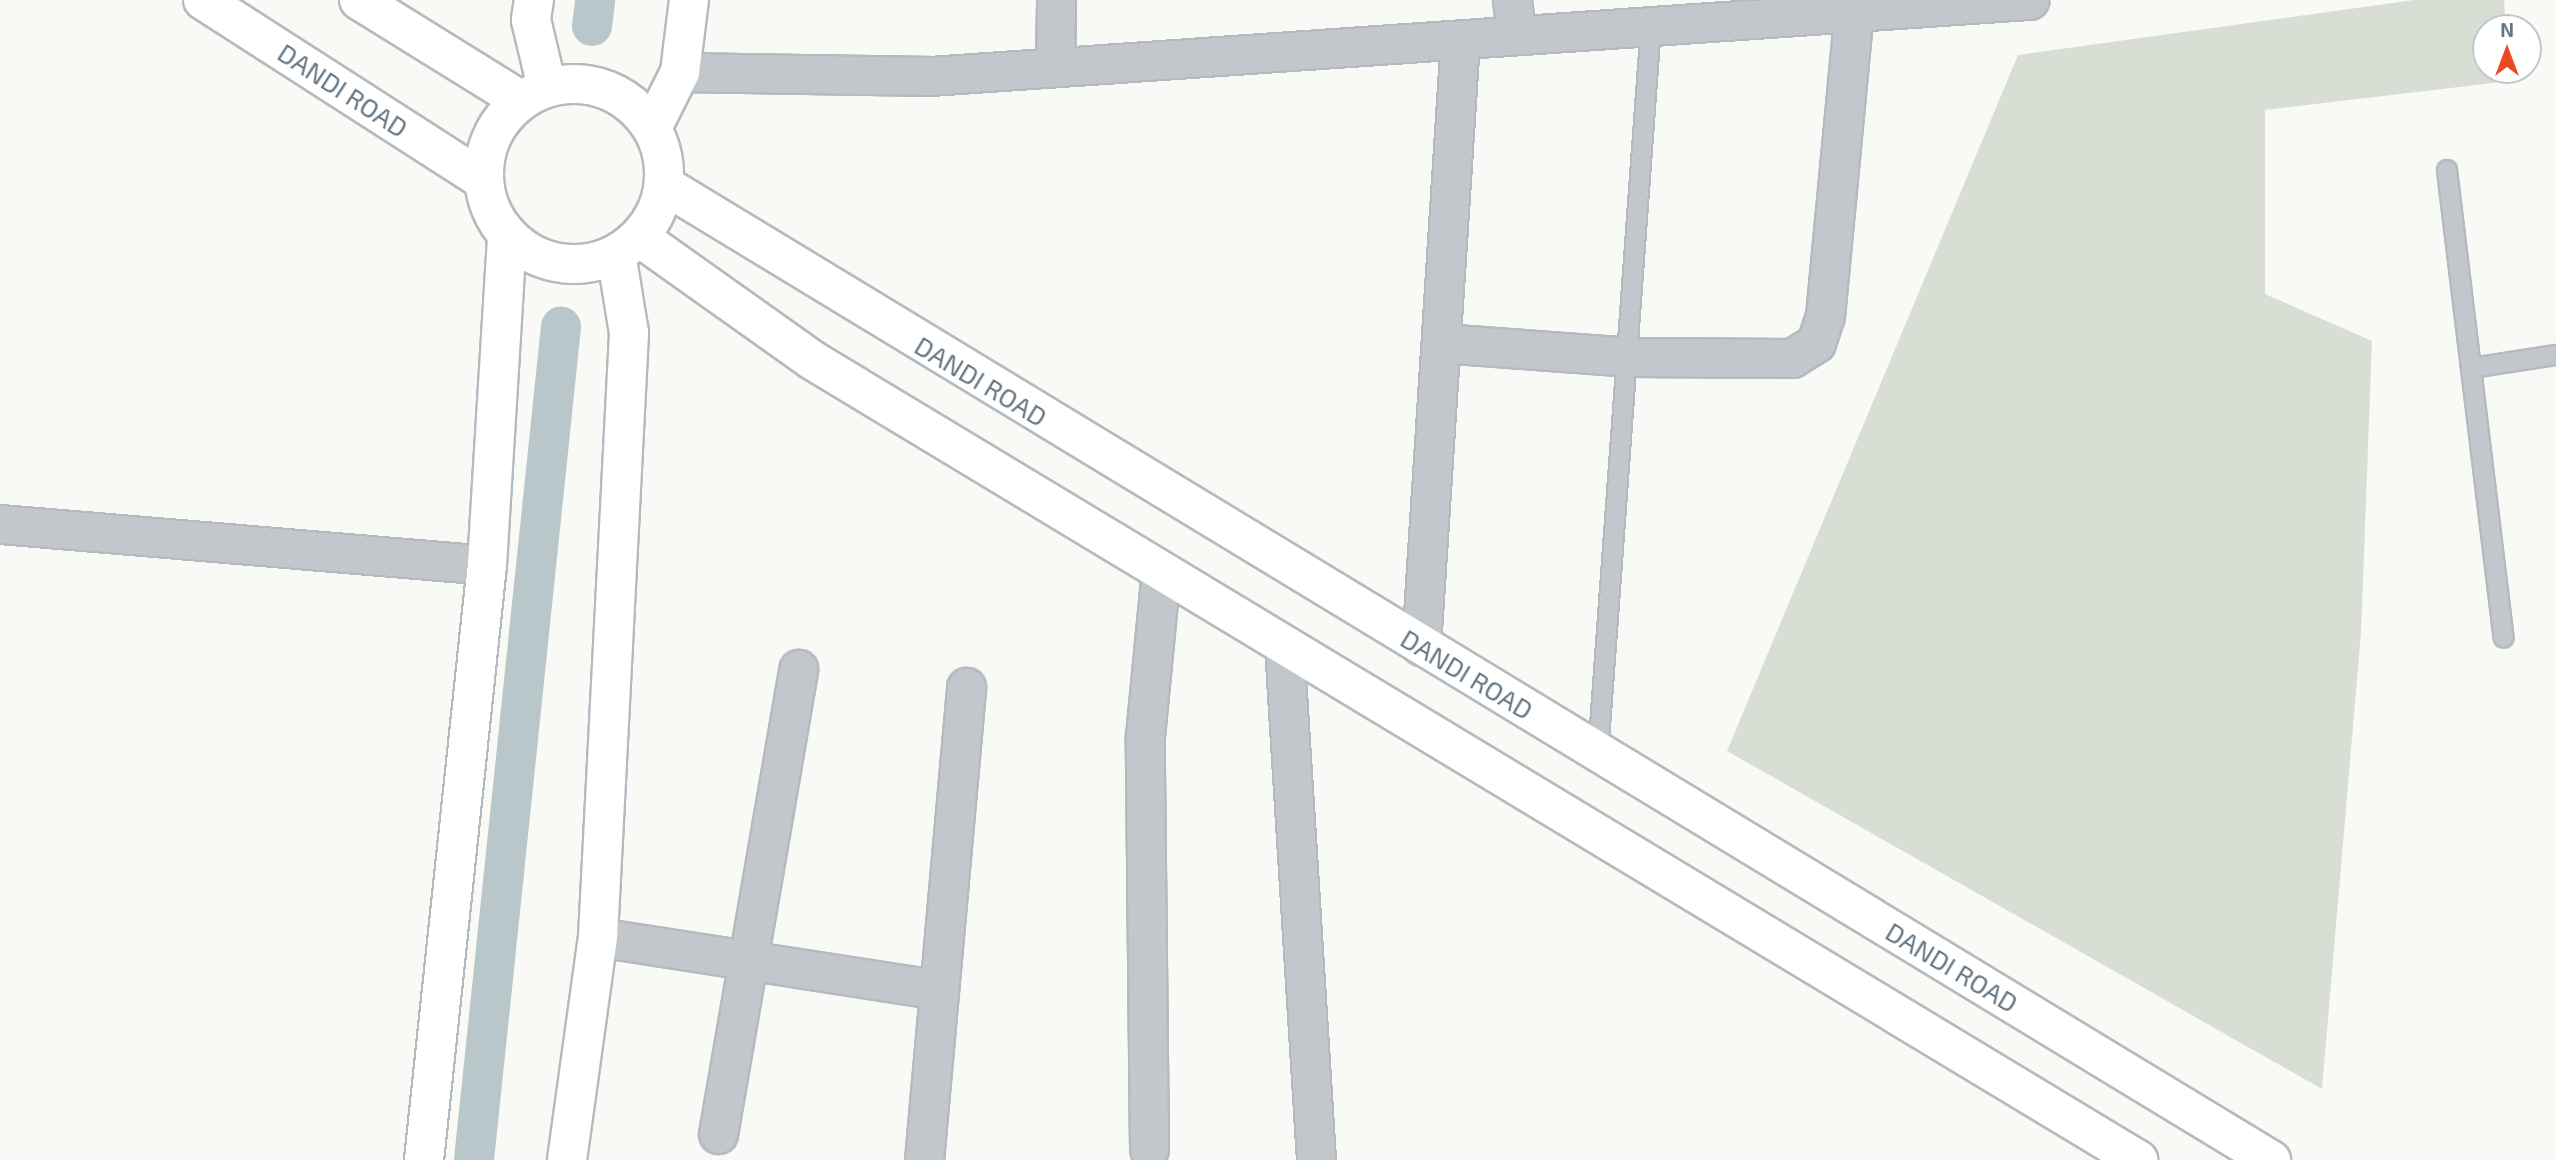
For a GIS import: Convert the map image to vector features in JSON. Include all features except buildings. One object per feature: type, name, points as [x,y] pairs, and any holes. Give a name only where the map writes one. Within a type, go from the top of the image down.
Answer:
[{"type":"main road","name":"DANDI ROAD","points":[[204,0],[483,180]]},
{"type":"main road","points":[[359,0],[533,94]]},
{"type":"main road","points":[[533,94],[531,20],[534,0]]},
{"type":"main road","points":[[652,128],[680,72],[689,0]]},
{"type":"main road","points":[[567,1160],[598,937],[629,332],[627,245],[664,185],[652,128],[633,104],[607,89],[577,83],[533,94],[498,123],[486,150],[483,180],[490,209],[507,235],[558,263],[588,263],[627,245]]},
{"type":"main road","name":"DANDI ROAD","points":[[664,185],[2271,1160]]},
{"type":"main road","points":[[424,1160],[486,565],[507,235]]},
{"type":"main road","points":[[627,245],[812,360],[2138,1160]]},
{"type":"street","points":[[1055,67],[1056,0]]},
{"type":"street","points":[[680,72],[930,76],[1460,40],[1514,18],[1651,26],[1719,11],[1854,12],[1922,4],[2029,0]]},
{"type":"street","points":[[1441,343],[1631,357],[1792,358],[1816,343],[1825,316],[1854,12]]},
{"type":"street","points":[[1421,646],[1460,40]]},
{"type":"street","points":[[0,524],[486,565]]},
{"type":"street","points":[[1149,1149],[1145,736],[1161,571]]},
{"type":"street","points":[[1284,645],[1316,1160]]},
{"type":"street","points":[[718,1134],[751,958],[797,669]]},
{"type":"street","points":[[924,1160],[966,687]]},
{"type":"street","points":[[598,937],[751,958],[939,990]]},
{"type":"lane","points":[[1598,754],[1631,357],[1651,26]]},
{"type":"lane","points":[[2447,170],[2504,638]]},
{"type":"lane","points":[[2472,368],[2556,355]]},
{"type":"shaded area","points":[[2414,0],[2504,0],[2505,14],[2472,14],[2472,84],[2485,84],[2265,110],[2265,294],[2372,341],[2361,633],[2322,1089],[1727,751],[2018,55]]},
{"type":"waterway","points":[[592,26],[595,0]]},
{"type":"waterway","points":[[474,1160],[561,327]]}]
